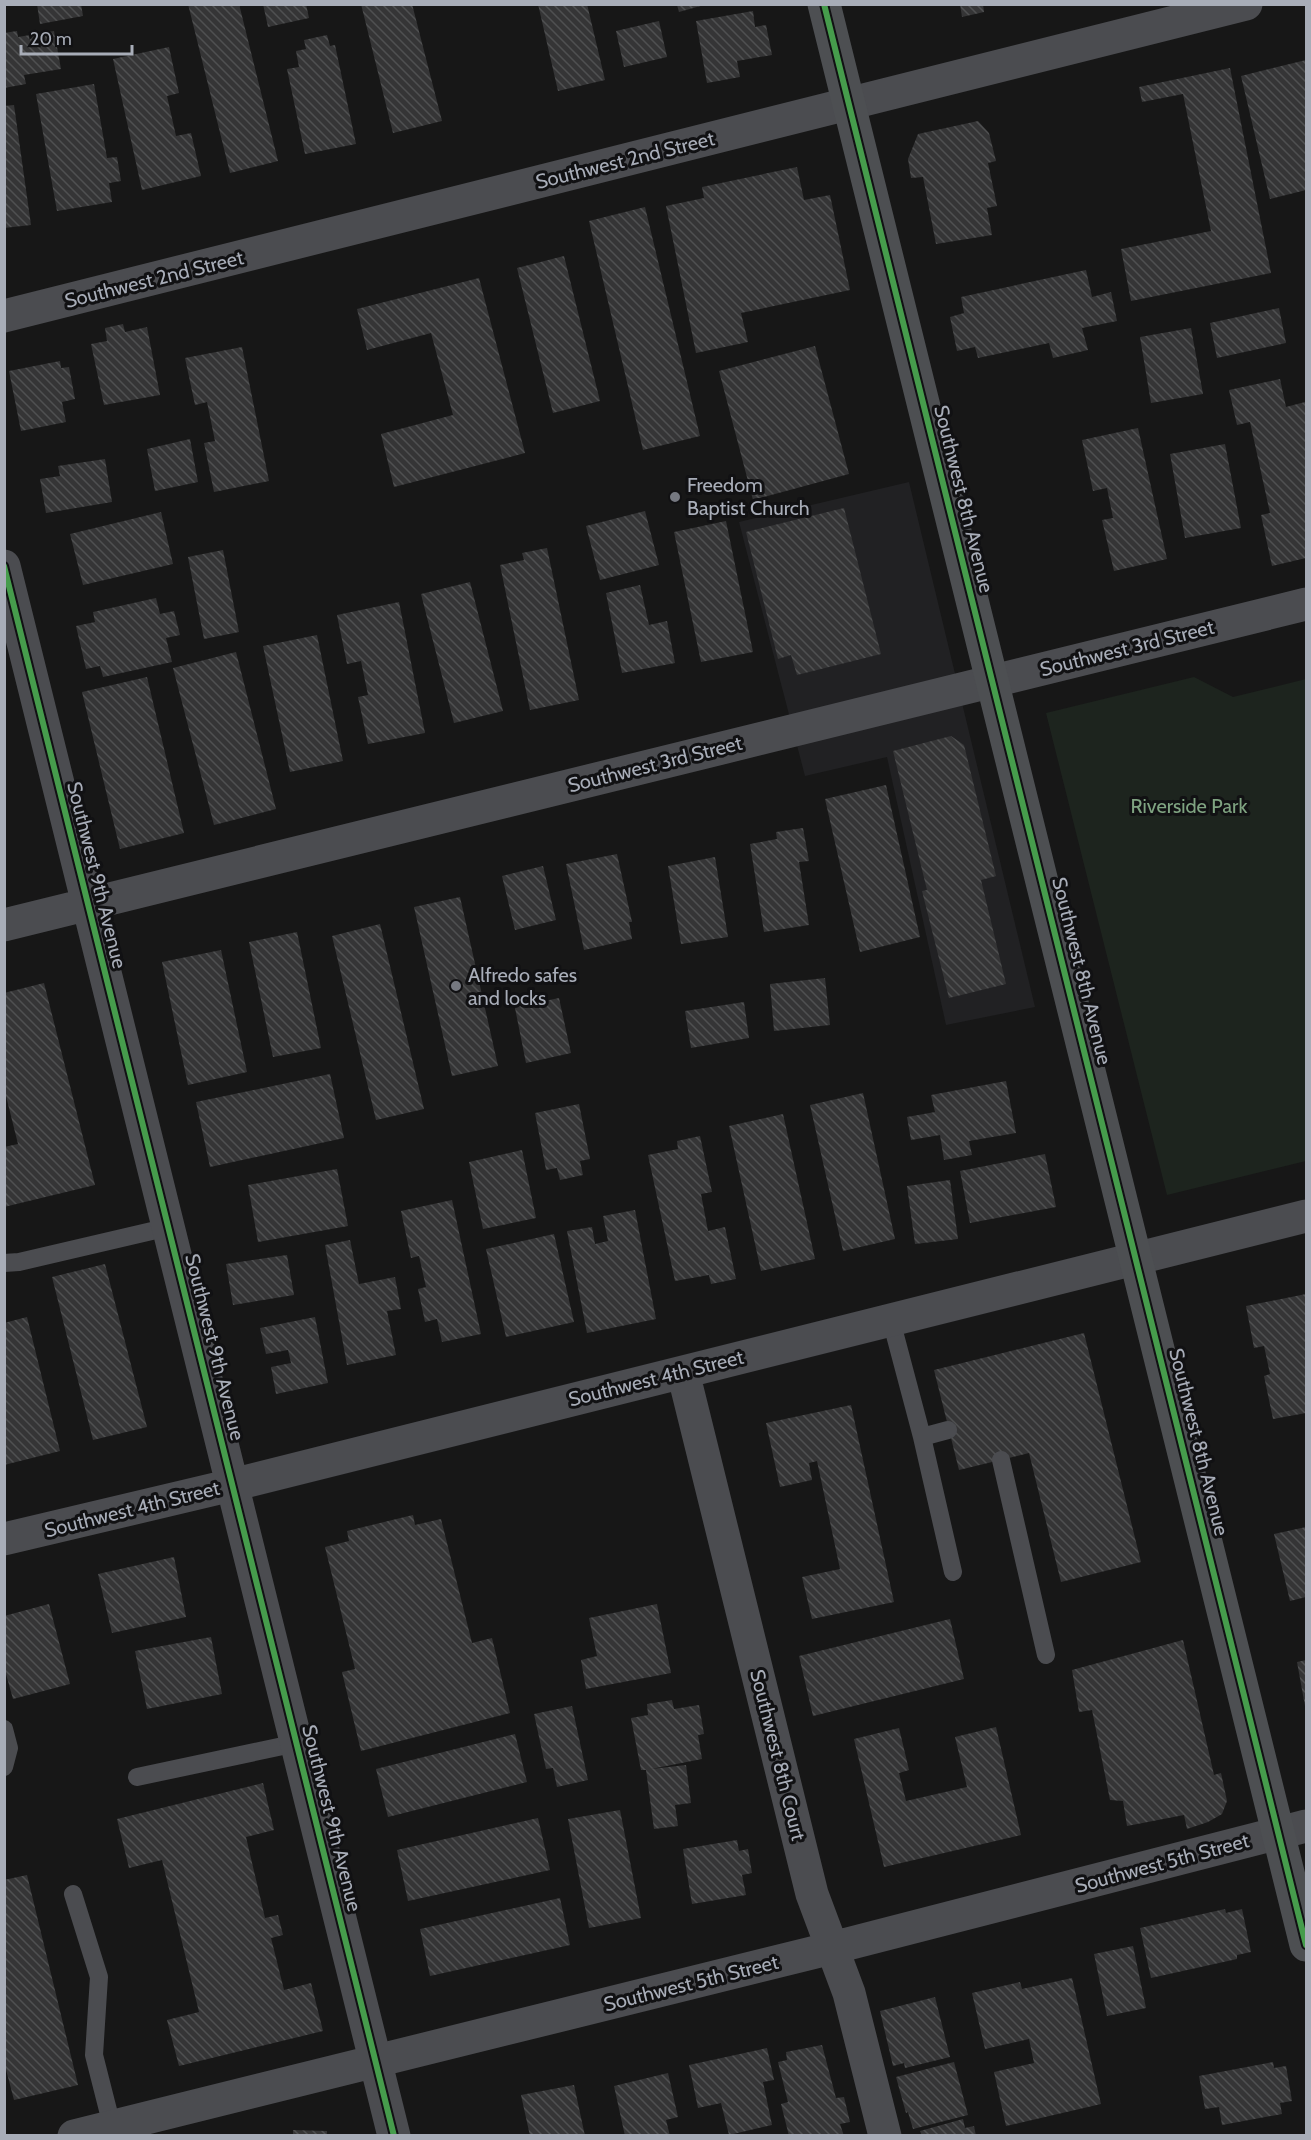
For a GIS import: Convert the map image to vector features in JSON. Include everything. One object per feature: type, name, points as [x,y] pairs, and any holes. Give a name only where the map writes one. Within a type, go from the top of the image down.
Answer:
[{"type":"main road","name":"Southwest 8th Avenue","points":[[824,4],[1137,1258],[1293,1829],[1306,1945]]},
{"type":"street","name":"Southwest 2nd Street","points":[[4,316],[1246,4]]},
{"type":"street","name":"Southwest 9th Avenue","points":[[4,566],[12,631],[87,904],[169,1227],[394,2136]]},
{"type":"street","name":"Southwest 3rd Street","points":[[4,926],[1306,604]]},
{"type":"street","name":"Southwest 4th Street","points":[[4,1539],[232,1485],[1306,1216]]},
{"type":"street","name":"Southwest 8th Court","points":[[683,1372],[812,1894],[849,1993],[885,2136]]},
{"type":"street","name":"Southwest 5th Street","points":[[74,2136],[832,1948],[1293,1829]]},
{"type":"lane","points":[[4,1263],[19,1262],[169,1227]]},
{"type":"lane","points":[[891,1320],[922,1437],[953,1572]]},
{"type":"lane","points":[[922,1437],[948,1430]]},
{"type":"lane","points":[[1001,1460],[1046,1655]]},
{"type":"lane","points":[[4,1729],[9,1748],[4,1767]]},
{"type":"lane","points":[[136,1778],[297,1743]]},
{"type":"lane","points":[[73,1894],[99,1977],[94,2055],[112,2126]]},
{"type":"shaded area","points":[[909,482],[1035,1007],[946,1025],[887,757],[805,776],[739,522]]},
{"type":"green space","name":"Riverside Park","points":[[1194,677],[1233,697],[1306,679],[1306,1161],[1167,1195],[1046,713]]},
{"type":"building","points":[[37,4],[81,4],[83,16],[40,24]]},
{"type":"building","points":[[188,4],[239,4],[278,161],[230,173]]},
{"type":"building","points":[[263,4],[306,4],[309,18],[268,27]]},
{"type":"building","points":[[361,4],[412,4],[442,121],[393,133]]},
{"type":"building","points":[[538,4],[587,4],[605,80],[558,91]]},
{"type":"building","points":[[960,4],[983,4],[984,12],[962,17]]},
{"type":"building","points":[[677,5],[704,5],[679,12]]},
{"type":"building","points":[[753,11],[755,27],[766,25],[772,55],[737,61],[740,77],[707,83],[696,21]]},
{"type":"building","points":[[659,21],[667,57],[624,67],[616,31]]},
{"type":"building","points":[[17,31],[18,37],[54,31],[61,69],[24,75],[26,84],[4,88],[4,33]]},
{"type":"building","points":[[327,35],[330,46],[335,45],[356,144],[305,154],[287,69],[299,67],[296,51],[306,49],[304,40]]},
{"type":"building","points":[[169,47],[179,93],[167,96],[176,136],[191,133],[201,176],[142,190],[113,59]]},
{"type":"building","points":[[1306,60],[1306,190],[1270,199],[1241,76]]},
{"type":"building","points":[[1230,68],[1271,273],[1131,301],[1121,249],[1211,231],[1183,94],[1142,102],[1139,87]]},
{"type":"building","points":[[94,84],[107,158],[117,157],[121,181],[109,183],[112,202],[57,211],[36,94]]},
{"type":"building","points":[[14,105],[31,225],[4,228],[4,106]]},
{"type":"building","points":[[978,121],[989,133],[996,161],[988,163],[997,206],[987,208],[992,235],[936,244],[923,177],[911,178],[908,159],[918,134]]},
{"type":"building","points":[[797,167],[804,200],[830,195],[850,290],[741,313],[748,342],[696,353],[666,206],[704,198],[702,187]]},
{"type":"building","points":[[645,207],[700,436],[643,450],[589,221]]},
{"type":"building","points":[[564,256],[600,401],[553,413],[517,268]]},
{"type":"building","points":[[1086,270],[1092,297],[1111,292],[1117,321],[1082,328],[1088,350],[1053,358],[1049,343],[978,358],[975,347],[957,351],[950,317],[964,313],[961,297]]},
{"type":"building","points":[[479,278],[525,453],[394,487],[381,434],[453,415],[431,333],[367,350],[357,309]]},
{"type":"building","points":[[1279,308],[1286,343],[1217,358],[1210,323]]},
{"type":"building","points":[[123,324],[125,332],[147,327],[160,395],[104,405],[91,344],[107,341],[105,328]]},
{"type":"building","points":[[1191,328],[1203,394],[1151,403],[1140,337]]},
{"type":"building","points":[[815,346],[849,474],[753,500],[719,371]]},
{"type":"building","points":[[242,347],[269,481],[214,492],[204,443],[215,441],[207,402],[195,405],[185,358]]},
{"type":"building","points":[[60,361],[61,368],[69,367],[75,399],[62,402],[66,422],[21,431],[9,371]]},
{"type":"building","points":[[1280,379],[1286,407],[1305,402],[1306,407],[1306,558],[1272,566],[1261,515],[1270,513],[1250,422],[1237,425],[1229,390]]},
{"type":"building","points":[[1138,428],[1167,559],[1114,571],[1102,520],[1113,518],[1107,488],[1093,491],[1082,440]]},
{"type":"building","points":[[190,439],[198,482],[155,491],[147,449]]},
{"type":"building","points":[[1225,444],[1241,528],[1185,538],[1170,454]]},
{"type":"building","points":[[105,459],[112,502],[46,513],[40,479],[60,476],[58,466]]},
{"type":"building","points":[[844,508],[881,654],[797,675],[791,655],[778,659],[746,532]]},
{"type":"building","points":[[645,511],[659,565],[600,580],[586,526]]},
{"type":"building","points":[[161,512],[173,564],[83,585],[70,534]]},
{"type":"building","points":[[726,521],[753,652],[701,662],[674,532]]},
{"type":"building","points":[[547,548],[579,700],[530,710],[500,565],[524,560],[522,553]]},
{"type":"building","points":[[223,550],[239,632],[204,639],[188,557]]},
{"type":"building","points":[[470,582],[503,711],[454,723],[421,594]]},
{"type":"building","points":[[640,585],[649,625],[667,621],[675,663],[622,673],[606,593]]},
{"type":"building","points":[[156,598],[160,614],[174,611],[180,635],[166,638],[172,662],[103,677],[100,666],[86,669],[76,626],[95,622],[93,612]]},
{"type":"building","points":[[399,602],[425,733],[368,744],[358,697],[368,695],[361,661],[347,664],[337,615]]},
{"type":"building","points":[[317,635],[343,761],[290,772],[263,646]]},
{"type":"building","points":[[236,652],[276,809],[214,825],[173,668]]},
{"type":"building","points":[[147,677],[184,833],[120,849],[82,692]]},
{"type":"building","points":[[951,736],[964,745],[996,876],[981,880],[1006,984],[949,998],[922,891],[927,890],[893,751]]},
{"type":"building","points":[[886,785],[920,937],[860,952],[825,799]]},
{"type":"building","points":[[803,828],[809,861],[799,862],[809,925],[764,932],[750,844],[777,839],[776,832]]},
{"type":"building","points":[[617,854],[632,922],[629,922],[632,939],[584,950],[566,864]]},
{"type":"building","points":[[715,857],[728,937],[681,944],[668,866]]},
{"type":"building","points":[[543,866],[556,920],[515,930],[502,876]]},
{"type":"building","name":"Alfredo safes and locks","points":[[460,897],[498,1066],[452,1076],[414,907]]},
{"type":"building","points":[[380,924],[424,1109],[376,1120],[332,936]]},
{"type":"building","points":[[297,932],[321,1048],[273,1057],[249,942]]},
{"type":"building","points":[[221,950],[247,1072],[188,1085],[162,962]]},
{"type":"building","points":[[825,978],[830,1025],[774,1031],[770,984]]},
{"type":"building","points":[[44,983],[95,1185],[4,1207],[4,1147],[18,1144],[4,1088],[4,993]]},
{"type":"building","points":[[538,992],[540,1002],[559,998],[571,1053],[526,1063],[513,998]]},
{"type":"building","points":[[744,1002],[749,1038],[691,1048],[685,1011]]},
{"type":"building","points":[[330,1074],[344,1138],[210,1167],[196,1102]]},
{"type":"building","points":[[1006,1081],[1016,1133],[969,1141],[972,1155],[944,1160],[940,1135],[911,1140],[907,1117],[935,1112],[931,1095]]},
{"type":"building","points":[[863,1093],[895,1239],[843,1251],[810,1105]]},
{"type":"building","points":[[579,1104],[590,1159],[580,1161],[583,1175],[560,1180],[557,1168],[546,1170],[535,1113]]},
{"type":"building","points":[[783,1114],[815,1259],[761,1271],[729,1126]]},
{"type":"building","points":[[700,1136],[712,1192],[701,1194],[708,1231],[725,1227],[736,1279],[711,1284],[709,1275],[675,1281],[648,1155],[678,1149],[677,1141]]},
{"type":"building","points":[[522,1150],[536,1218],[483,1229],[469,1162]]},
{"type":"building","points":[[1045,1154],[1056,1207],[970,1223],[960,1171]]},
{"type":"building","points":[[337,1169],[348,1226],[258,1242],[248,1185]]},
{"type":"building","points":[[950,1180],[958,1239],[915,1244],[907,1186]]},
{"type":"building","points":[[452,1200],[481,1334],[442,1342],[437,1319],[425,1322],[418,1289],[426,1287],[419,1256],[411,1258],[401,1211]]},
{"type":"building","points":[[635,1210],[656,1319],[587,1333],[567,1231],[592,1227],[595,1244],[608,1241],[603,1216]]},
{"type":"building","points":[[554,1234],[574,1322],[506,1337],[486,1249]]},
{"type":"building","points":[[350,1240],[359,1284],[395,1277],[401,1309],[387,1311],[396,1355],[347,1365],[325,1245]]},
{"type":"building","points":[[287,1255],[294,1295],[233,1305],[226,1264]]},
{"type":"building","points":[[105,1264],[147,1427],[93,1440],[52,1277]]},
{"type":"building","points":[[1306,1294],[1306,1413],[1273,1419],[1264,1376],[1270,1374],[1264,1346],[1254,1348],[1246,1306]]},
{"type":"building","points":[[27,1317],[60,1451],[4,1465],[4,1323]]},
{"type":"building","points":[[315,1317],[328,1383],[276,1394],[271,1367],[291,1363],[288,1350],[266,1354],[260,1328]]},
{"type":"building","points":[[1084,1333],[1141,1562],[1061,1582],[1029,1453],[959,1470],[934,1370]]},
{"type":"building","points":[[851,1405],[894,1602],[812,1619],[802,1577],[840,1569],[817,1461],[809,1463],[812,1480],[780,1487],[766,1423]]},
{"type":"building","points":[[413,1515],[415,1525],[441,1519],[472,1643],[492,1638],[510,1713],[361,1751],[342,1672],[355,1669],[325,1547],[349,1541],[347,1531]]},
{"type":"building","points":[[1306,1527],[1306,1597],[1290,1601],[1274,1534]]},
{"type":"building","points":[[174,1557],[186,1617],[112,1633],[98,1574]]},
{"type":"building","points":[[49,1604],[70,1684],[13,1699],[4,1667],[4,1616]]},
{"type":"building","points":[[657,1604],[671,1673],[586,1689],[581,1660],[597,1656],[589,1618]]},
{"type":"building","points":[[950,1619],[964,1679],[813,1716],[799,1656]]},
{"type":"building","points":[[211,1637],[222,1694],[147,1709],[135,1651]]},
{"type":"building","points":[[1183,1640],[1214,1775],[1221,1773],[1227,1801],[1222,1814],[1208,1822],[1187,1829],[1184,1815],[1127,1826],[1123,1801],[1110,1800],[1092,1710],[1079,1712],[1072,1670]]},
{"type":"building","points":[[1306,1660],[1306,1706],[1305,1706],[1297,1662]]},
{"type":"building","points":[[672,1700],[674,1709],[699,1705],[704,1734],[698,1735],[702,1759],[651,1769],[686,1765],[691,1803],[675,1805],[678,1826],[654,1829],[646,1770],[641,1770],[631,1718],[648,1715],[647,1704]]},
{"type":"building","points":[[572,1706],[588,1780],[557,1787],[553,1768],[546,1769],[534,1714]]},
{"type":"building","points":[[996,1727],[1021,1835],[884,1867],[854,1739],[899,1728],[909,1770],[899,1773],[906,1801],[967,1787],[955,1737]]},
{"type":"building","points":[[515,1734],[527,1782],[388,1817],[376,1769]]},
{"type":"building","points":[[263,1783],[274,1830],[246,1837],[265,1918],[278,1915],[283,1935],[271,1938],[284,1990],[311,1983],[323,2031],[179,2066],[167,2020],[199,2012],[162,1860],[129,1868],[117,1819]]},
{"type":"building","points":[[620,1810],[641,1918],[589,1928],[568,1819]]},
{"type":"building","points":[[538,1818],[550,1870],[408,1901],[397,1850]]},
{"type":"building","points":[[737,1840],[739,1851],[748,1849],[752,1873],[742,1875],[746,1895],[692,1904],[683,1849]]},
{"type":"building","points":[[27,1875],[78,2085],[14,2100],[4,2062],[4,1880]]},
{"type":"building","points":[[560,1898],[570,1945],[430,1976],[420,1929]]},
{"type":"building","points":[[1225,1909],[1226,1913],[1242,1909],[1251,1952],[1237,1955],[1237,1959],[1151,1978],[1140,1928]]},
{"type":"building","points":[[1133,1946],[1146,2008],[1107,2016],[1094,1954]]},
{"type":"building","points":[[1072,1978],[1101,2104],[1006,2126],[994,2072],[1034,2063],[1029,2039],[985,2049],[972,1993],[1020,1982],[1022,1989]]},
{"type":"building","points":[[935,1997],[950,2057],[905,2068],[904,2063],[893,2066],[880,2011]]},
{"type":"building","points":[[822,2045],[836,2098],[844,2097],[850,2122],[840,2124],[844,2136],[789,2136],[781,2104],[788,2102],[778,2062],[787,2060],[786,2052]]},
{"type":"building","points":[[767,2048],[774,2080],[763,2082],[772,2125],[729,2135],[721,2103],[698,2108],[689,2065]]},
{"type":"building","points":[[954,2062],[968,2115],[913,2129],[896,2077]]},
{"type":"building","points":[[1273,2062],[1274,2068],[1286,2066],[1292,2101],[1280,2103],[1282,2114],[1222,2125],[1219,2107],[1205,2109],[1199,2076]]},
{"type":"building","points":[[668,2073],[678,2117],[666,2120],[670,2136],[625,2136],[614,2086]]},
{"type":"building","points":[[574,2085],[585,2136],[530,2136],[521,2095]]},
{"type":"building","points":[[963,2119],[965,2128],[974,2126],[976,2136],[922,2136],[920,2131]]},
{"type":"building","points":[[293,2130],[327,2131],[327,2136],[293,2136]]},
{"type":"cycle path","points":[[824,4],[1306,1945]]},
{"type":"cycle path","points":[[4,566],[394,2136]]},
{"type":"place","name":"Freedom Baptist Church","points":[[675,497]]},
{"type":"place","name":"Alfredo safes and locks","points":[[456,986]]}]
